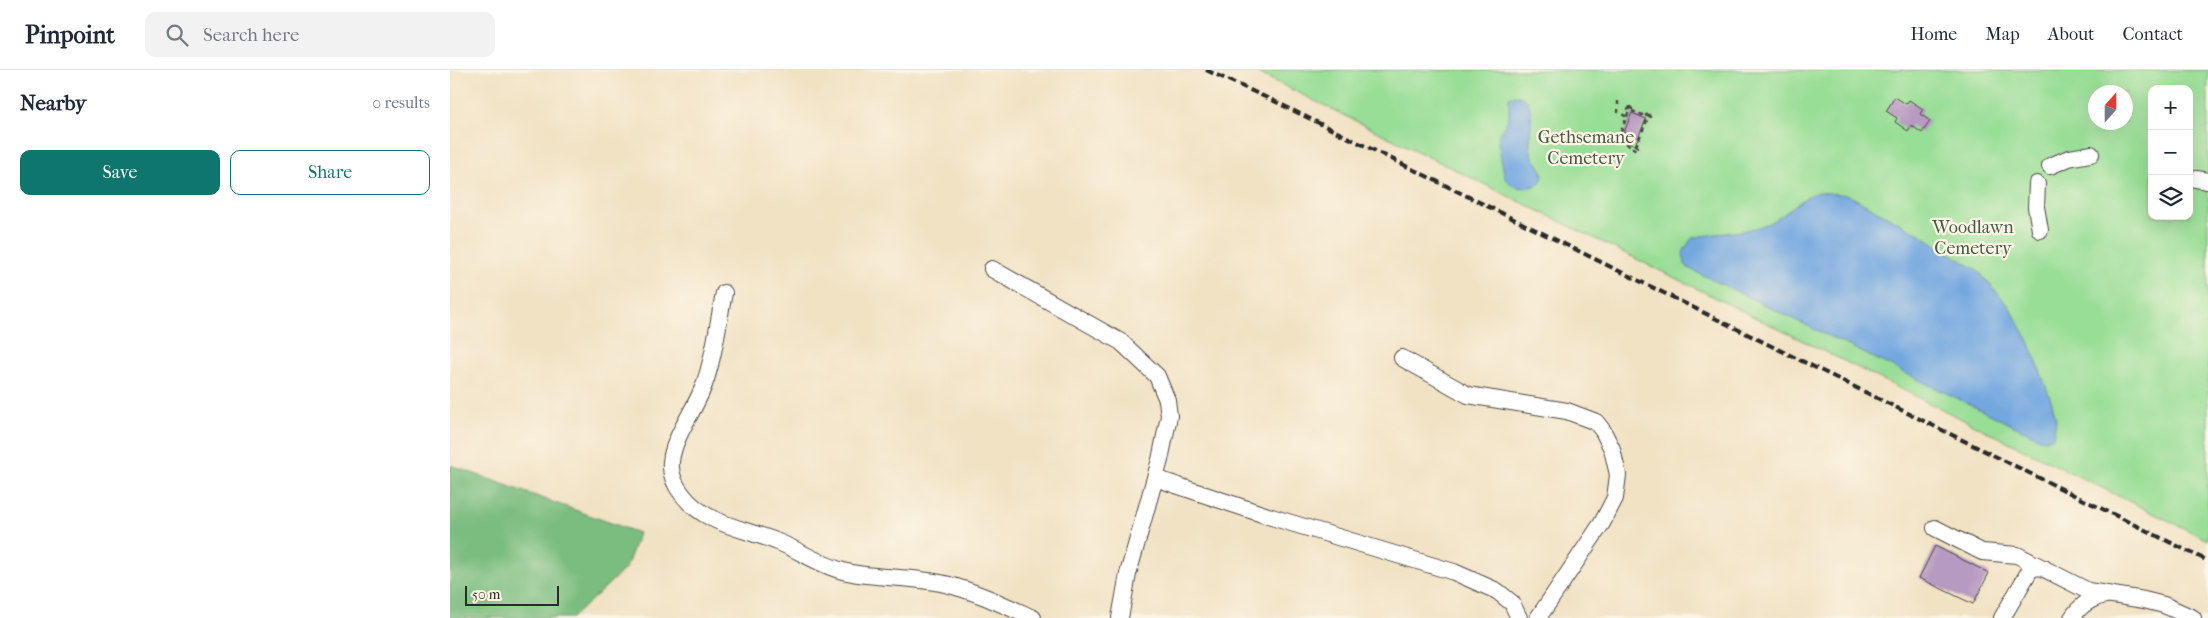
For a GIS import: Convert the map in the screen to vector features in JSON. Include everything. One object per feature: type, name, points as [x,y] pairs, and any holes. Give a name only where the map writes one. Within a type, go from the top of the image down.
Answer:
[{"type":"lane","points":[[2050,166],[2069,158],[2091,154]]},
{"type":"lane","points":[[2037,184],[2036,207],[2040,230]]},
{"type":"lane","points":[[992,269],[1121,342],[1157,376],[1166,400],[1169,416],[1155,478],[1128,574],[1120,618]]},
{"type":"lane","points":[[724,293],[706,381],[673,450],[670,463],[676,486],[685,499],[700,513],[716,521],[779,542],[844,571],[860,575],[913,578],[946,584],[1033,618]]},
{"type":"lane","points":[[1402,358],[1468,395],[1567,411],[1596,422],[1603,431],[1612,450],[1618,475],[1615,498],[1602,523],[1538,618]]},
{"type":"lane","points":[[1155,478],[1313,530],[1454,572],[1497,591],[1512,603],[1519,618]]},
{"type":"lane","points":[[1935,528],[1982,552],[2017,555],[2088,591],[2164,605],[2193,618]]},
{"type":"lane","points":[[2002,618],[2026,575],[2036,567],[2044,568]]},
{"type":"lane","points":[[2072,618],[2084,604],[2094,598],[2109,595]]},
{"type":"path","points":[[1618,101],[1618,112],[1627,117]]},
{"type":"path","points":[[1630,111],[1647,117],[1635,146],[1618,140],[1627,117],[1630,111]]},
{"type":"green space","name":"Woodlawn Cemetery","points":[[1252,70],[2208,70],[2208,540]]},
{"type":"green space","points":[[450,465],[639,533],[626,568],[572,618],[450,618]]},
{"type":"water","points":[[1515,95],[1523,98],[1531,110],[1531,152],[1543,173],[1540,183],[1521,188],[1510,183],[1505,178],[1498,142],[1500,133],[1509,118],[1509,97]]},
{"type":"water","points":[[1818,192],[1848,195],[1916,232],[1977,270],[2009,306],[2029,341],[2052,403],[2056,420],[2053,437],[2046,440],[2041,439],[1688,268],[1685,264],[1683,252],[1692,238],[1760,227],[1775,220],[1805,198]]},
{"type":"building","points":[[1895,97],[1906,104],[1909,100],[1923,109],[1920,114],[1930,121],[1922,133],[1911,125],[1908,131],[1895,122],[1897,118],[1886,111]]},
{"type":"building","points":[[1632,113],[1646,119],[1635,145],[1621,139]]},
{"type":"building","points":[[1935,546],[1989,573],[1973,604],[1919,578]]},
{"type":"railway","points":[[1206,70],[1274,101],[2208,561]]},
{"type":"park label","name":"Gethsemane Cemetery","points":[[1586,147]]}]
